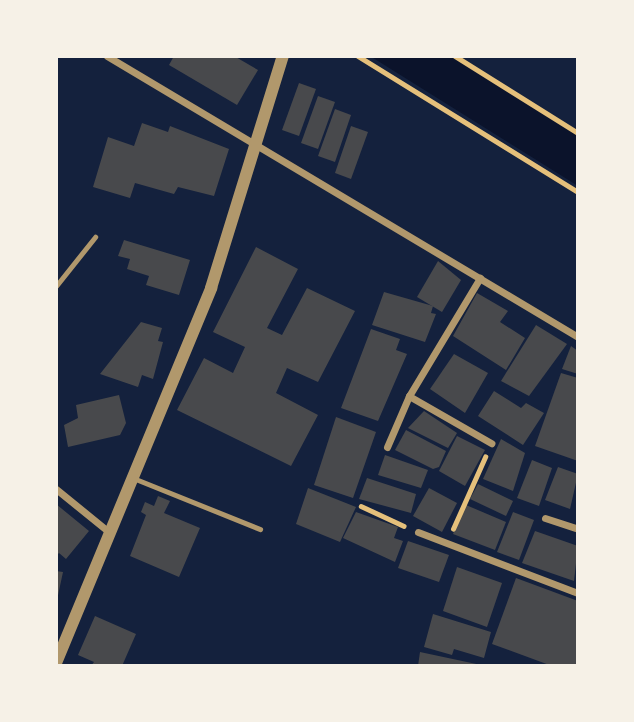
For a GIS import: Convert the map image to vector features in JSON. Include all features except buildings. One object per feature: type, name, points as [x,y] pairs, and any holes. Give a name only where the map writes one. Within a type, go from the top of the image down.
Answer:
[{"type":"street","points":[[107,56],[257,142],[578,337]]},
{"type":"street","points":[[56,663],[211,288],[283,56]]},
{"type":"street","points":[[387,447],[409,396],[480,278]]},
{"type":"street","points":[[409,396],[491,443]]},
{"type":"street","points":[[56,489],[109,533]]},
{"type":"street","points":[[545,518],[578,529]]},
{"type":"street","points":[[418,531],[578,593]]},
{"type":"lane","points":[[56,286],[95,237]]},
{"type":"lane","points":[[133,478],[260,529]]},
{"type":"path","points":[[358,56],[578,192]]},
{"type":"path","points":[[455,56],[578,133]]},
{"type":"path","points":[[450,535],[491,443]]},
{"type":"path","points":[[360,506],[418,531]]},
{"type":"water","points":[[370,56],[454,56],[578,133],[578,186]]}]
